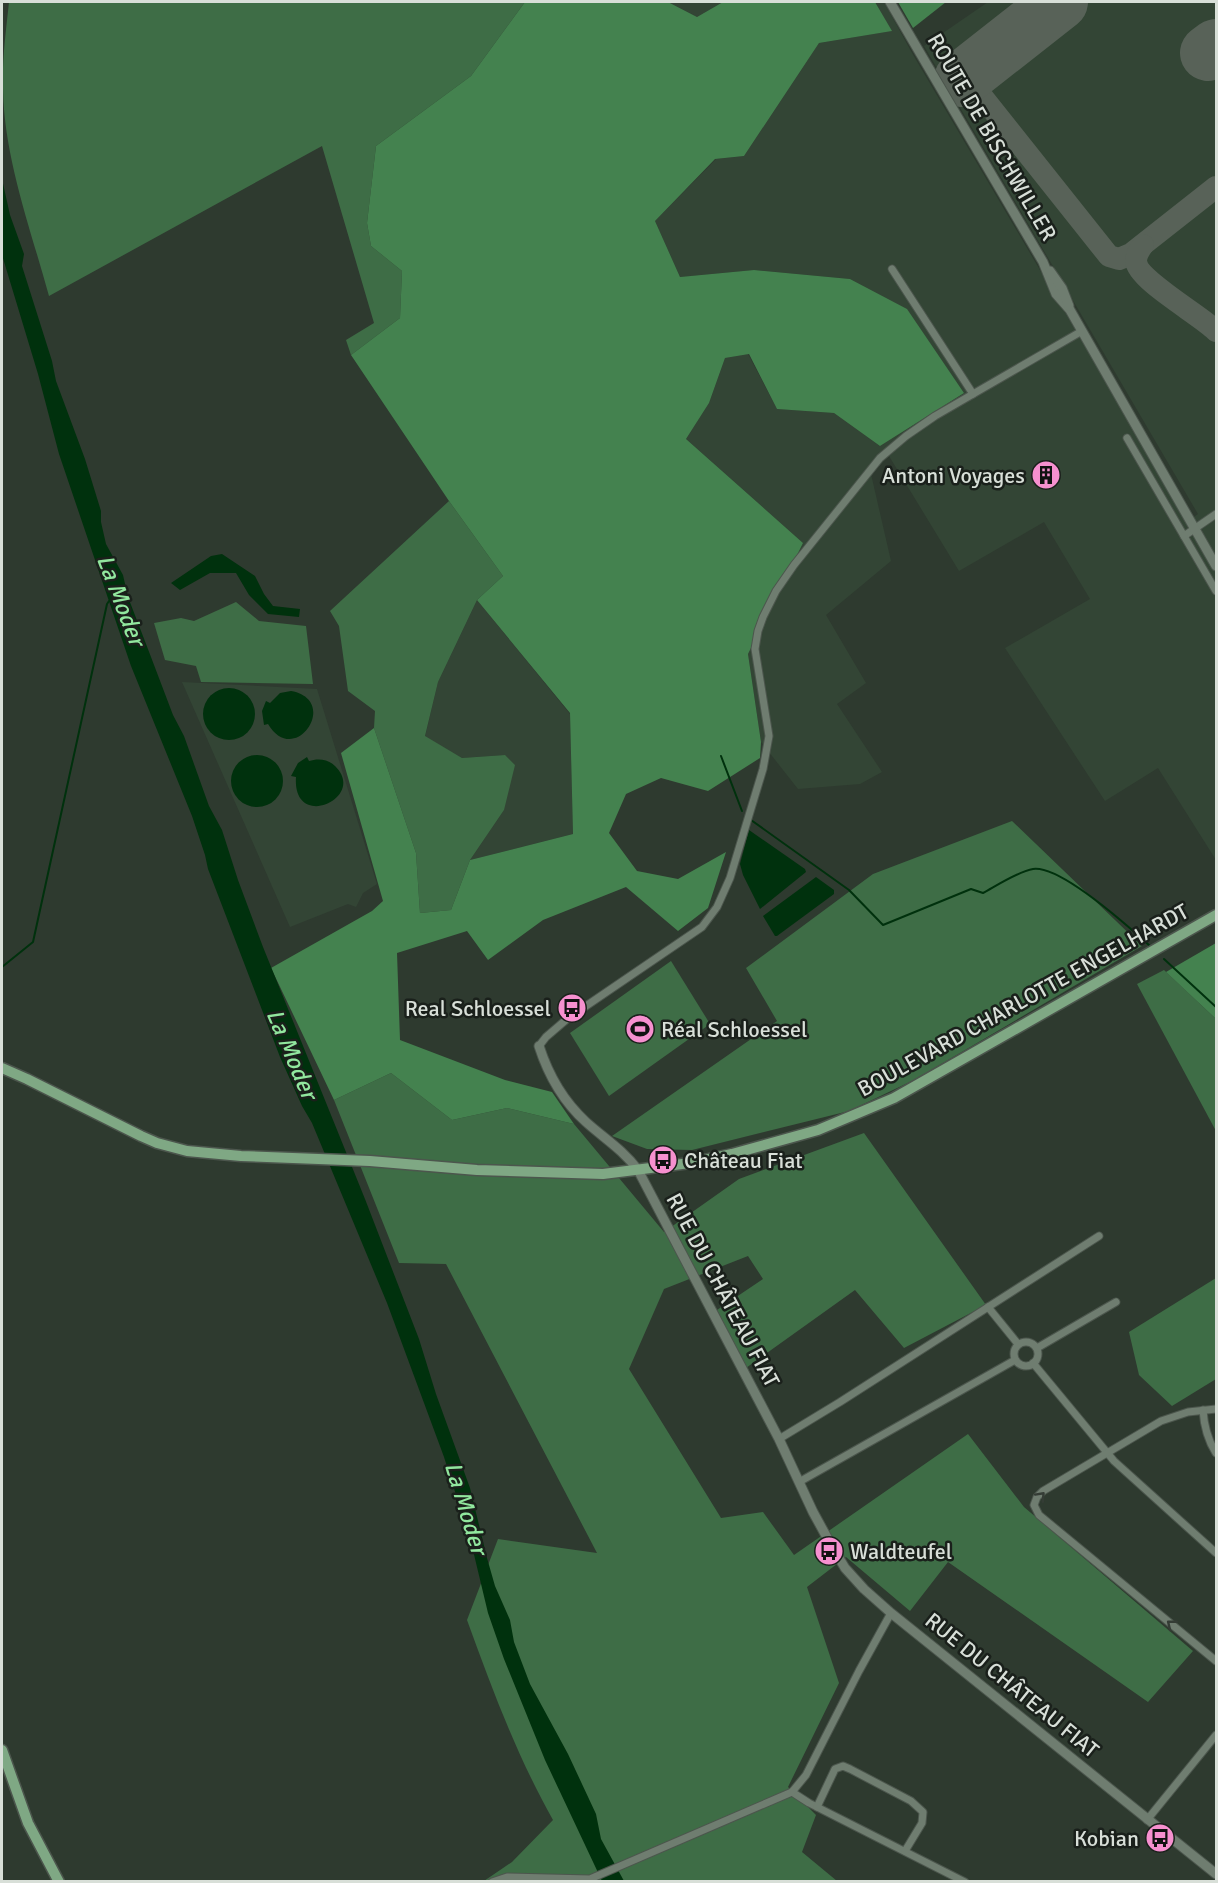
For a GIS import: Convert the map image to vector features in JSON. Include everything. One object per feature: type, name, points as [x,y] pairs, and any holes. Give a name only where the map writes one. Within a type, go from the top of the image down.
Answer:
[{"type":"main road","name":"BOULEVARD CHARLOTTE ENGELHARDT","points":[[2,1068],[27,1078],[141,1136],[171,1148],[204,1153],[533,1172],[550,1177],[576,1179],[690,1163],[757,1148],[818,1130],[876,1107],[941,1073],[1216,915]]},
{"type":"main road","points":[[2,1750],[28,1822],[59,1881]]},
{"type":"street","name":"ROUTE DE BISCHWILLER","points":[[890,2],[1042,262],[1062,288],[1070,310],[1082,331],[1196,529],[1216,557]]},
{"type":"street","points":[[892,268],[973,394]]},
{"type":"street","name":"RUE DU CHÂTEAU FIAT","points":[[1082,331],[906,436],[880,458],[794,565],[776,591],[758,631],[755,649],[769,736],[763,769],[730,878],[717,907],[702,927],[567,1019],[539,1046],[544,1062],[560,1091],[585,1121],[626,1154],[638,1170],[779,1438],[813,1512],[845,1568],[891,1613],[1216,1874]]},
{"type":"street","points":[[1127,438],[1216,591]]},
{"type":"street","points":[[1184,536],[1216,514]]},
{"type":"street","name":"ROUTE DE BISCHWILLER","points":[[1205,543],[1216,566]]},
{"type":"street","points":[[779,1438],[840,1402],[1098,1236]]},
{"type":"street","points":[[1037,1348],[1116,1302]]},
{"type":"street","points":[[988,1307],[1018,1344]]},
{"type":"street","points":[[1015,1360],[1025,1366],[1033,1363],[1038,1356],[1037,1348],[1028,1342],[1018,1344]]},
{"type":"street","points":[[1015,1360],[1014,1353],[1018,1344]]},
{"type":"street","points":[[799,1482],[1015,1360]]},
{"type":"street","points":[[1033,1363],[1107,1454],[1216,1553]]},
{"type":"street","points":[[1216,1409],[1188,1412],[1161,1421],[1040,1493],[1034,1502],[1036,1512],[1216,1661]]},
{"type":"street","points":[[1203,1410],[1208,1439],[1216,1453]]},
{"type":"street","points":[[492,1881],[507,1877],[590,1879],[792,1792],[806,1775],[891,1613]]},
{"type":"street","points":[[1147,1820],[1216,1735]]},
{"type":"street","points":[[817,1807],[835,1769],[843,1766],[850,1769],[911,1801],[923,1812],[922,1823],[905,1851]]},
{"type":"street","points":[[792,1792],[960,1880]]},
{"type":"shaded area","points":[[9,2],[525,2],[471,76],[376,146],[367,223],[371,246],[402,271],[400,318],[351,355],[346,340],[374,323],[322,146],[49,296],[20,194],[8,141],[3,78]]},
{"type":"shaded area","points":[[525,2],[668,2],[697,17],[723,2],[875,2],[892,31],[819,43],[744,156],[715,159],[655,221],[680,277],[754,270],[850,279],[907,309],[964,393],[880,446],[834,413],[777,409],[749,354],[725,358],[709,403],[686,439],[803,543],[748,654],[761,742],[760,758],[708,791],[661,778],[626,794],[609,833],[637,871],[678,879],[726,852],[708,908],[678,931],[626,887],[543,920],[488,960],[467,931],[397,953],[400,1040],[505,1080],[552,1092],[574,1124],[507,1108],[452,1120],[391,1073],[334,1100],[271,968],[372,911],[383,901],[341,753],[374,728],[416,853],[420,913],[451,910],[470,860],[573,834],[570,713],[477,600],[503,576],[449,501],[351,355],[400,318],[402,271],[371,246],[367,223],[376,146],[471,76]]},
{"type":"shaded area","points":[[668,2],[723,2],[697,17]]},
{"type":"shaded area","points":[[875,2],[884,2],[1188,521],[1198,514],[924,46],[988,2],[1216,2],[1216,860],[1158,768],[1105,801],[1005,648],[1090,599],[1044,522],[959,571],[889,456],[871,474],[891,561],[826,615],[866,683],[837,704],[882,772],[860,784],[798,789],[761,742],[748,654],[803,543],[686,439],[709,403],[725,358],[748,354],[777,409],[834,413],[880,446],[964,393],[906,309],[850,279],[754,270],[680,277],[655,221],[716,159],[744,156],[819,43],[891,31]]},
{"type":"shaded area","points":[[898,2],[946,2],[913,28]]},
{"type":"shaded area","points":[[449,501],[503,576],[477,600],[438,682],[425,736],[462,758],[505,755],[515,765],[504,810],[470,860],[451,910],[420,913],[416,853],[374,728],[375,711],[348,691],[339,626],[330,611]]},
{"type":"shaded area","points":[[477,600],[570,714],[573,834],[470,860],[504,810],[505,755],[462,758],[425,737],[438,682]]},
{"type":"shaded area","points":[[236,602],[259,621],[306,626],[313,684],[201,682],[196,666],[165,660],[154,623],[181,618],[194,621]]},
{"type":"shaded area","points":[[182,682],[317,689],[377,884],[363,893],[356,907],[348,904],[290,927]]},
{"type":"shaded area","points":[[1012,821],[1142,946],[914,1080],[849,1111],[692,1150],[647,1149],[612,1136],[777,1021],[746,968],[873,874]]},
{"type":"shaded area","points":[[1216,943],[1216,1019],[1166,972]]},
{"type":"shaded area","name":"Réal Schloessel","points":[[671,961],[710,1024],[609,1096],[570,1033]]},
{"type":"shaded area","points":[[1164,970],[1216,1019],[1216,1131],[1137,984]]},
{"type":"shaded area","points":[[391,1073],[452,1120],[507,1108],[574,1124],[664,1232],[739,1179],[864,1133],[986,1305],[904,1348],[855,1290],[746,1368],[717,1310],[763,1279],[748,1256],[664,1289],[629,1369],[721,1518],[763,1512],[794,1555],[968,1434],[1024,1507],[1193,1651],[1148,1702],[948,1562],[910,1611],[846,1557],[807,1587],[839,1683],[788,1787],[816,1815],[802,1852],[837,1881],[484,1881],[512,1862],[553,1820],[517,1747],[467,1620],[498,1539],[597,1553],[446,1264],[399,1263],[334,1100]]},
{"type":"shaded area","points":[[1216,1278],[1216,1379],[1172,1406],[1139,1375],[1129,1332]]},
{"type":"water","name":"La Moder","points":[[2,179],[10,215],[24,254],[22,266],[52,361],[56,381],[85,459],[101,511],[106,544],[123,575],[128,597],[173,715],[184,736],[209,806],[222,830],[263,947],[419,1339],[470,1488],[495,1586],[510,1620],[514,1642],[530,1684],[568,1754],[596,1814],[601,1839],[624,1881],[602,1881],[545,1760],[504,1659],[488,1613],[471,1542],[444,1457],[387,1303],[312,1123],[280,1057],[208,869],[192,816],[131,666],[59,454],[38,374],[2,255]]},
{"type":"water","points":[[222,554],[255,576],[273,606],[300,609],[299,617],[268,614],[249,595],[236,573],[210,573],[180,590],[171,583],[211,556]]},
{"type":"water","points":[[229,688],[239,690],[247,696],[253,704],[255,714],[253,724],[247,732],[239,738],[229,740],[219,738],[211,732],[205,724],[203,714],[205,704],[211,696],[219,690]]},
{"type":"water","points":[[291,691],[305,697],[312,706],[313,717],[308,728],[300,736],[290,739],[279,736],[268,724],[264,725],[262,711],[266,701],[270,703],[280,693]]},
{"type":"water","points":[[257,755],[267,757],[275,763],[281,771],[283,781],[281,791],[275,799],[267,805],[257,807],[247,805],[239,799],[233,791],[231,781],[233,771],[239,763],[247,757]]},
{"type":"water","points":[[307,757],[309,761],[319,759],[329,762],[335,766],[343,778],[342,789],[336,798],[326,804],[315,806],[305,803],[298,794],[296,777],[291,776],[298,763]]},
{"type":"water","points":[[749,830],[805,869],[806,872],[760,909],[740,864]]},
{"type":"water","points":[[816,877],[834,890],[834,894],[775,936],[763,916]]},
{"type":"waterway","name":"La Moder","points":[[2,967],[33,942],[109,601]]},
{"type":"waterway","points":[[721,756],[742,811]]},
{"type":"waterway","points":[[751,820],[849,890],[883,925],[971,889],[983,893],[1014,876],[1033,869],[1045,870],[1076,887],[1111,912],[1150,946]]},
{"type":"waterway","points":[[1164,959],[1216,1007]]},
{"type":"taxiway","points":[[979,65],[972,77],[973,85],[1109,256],[1119,259],[1131,254],[1216,187]]},
{"type":"taxiway","points":[[1143,245],[1136,259],[1139,269],[1158,288],[1216,331]]},
{"type":"runway","points":[[962,79],[1060,2]]},
{"type":"runway","points":[[1208,53],[1216,47]]},
{"type":"place","name":"Antoni Voyages","points":[[1046,475]]},
{"type":"place","name":"Real Schloessel","points":[[572,1008]]},
{"type":"place","name":"Réal Schloessel","points":[[640,1029]]},
{"type":"place","name":"Château Fiat","points":[[663,1160]]},
{"type":"place","name":"Waldteufel","points":[[829,1551]]},
{"type":"place","name":"Kobian","points":[[1160,1838]]}]
